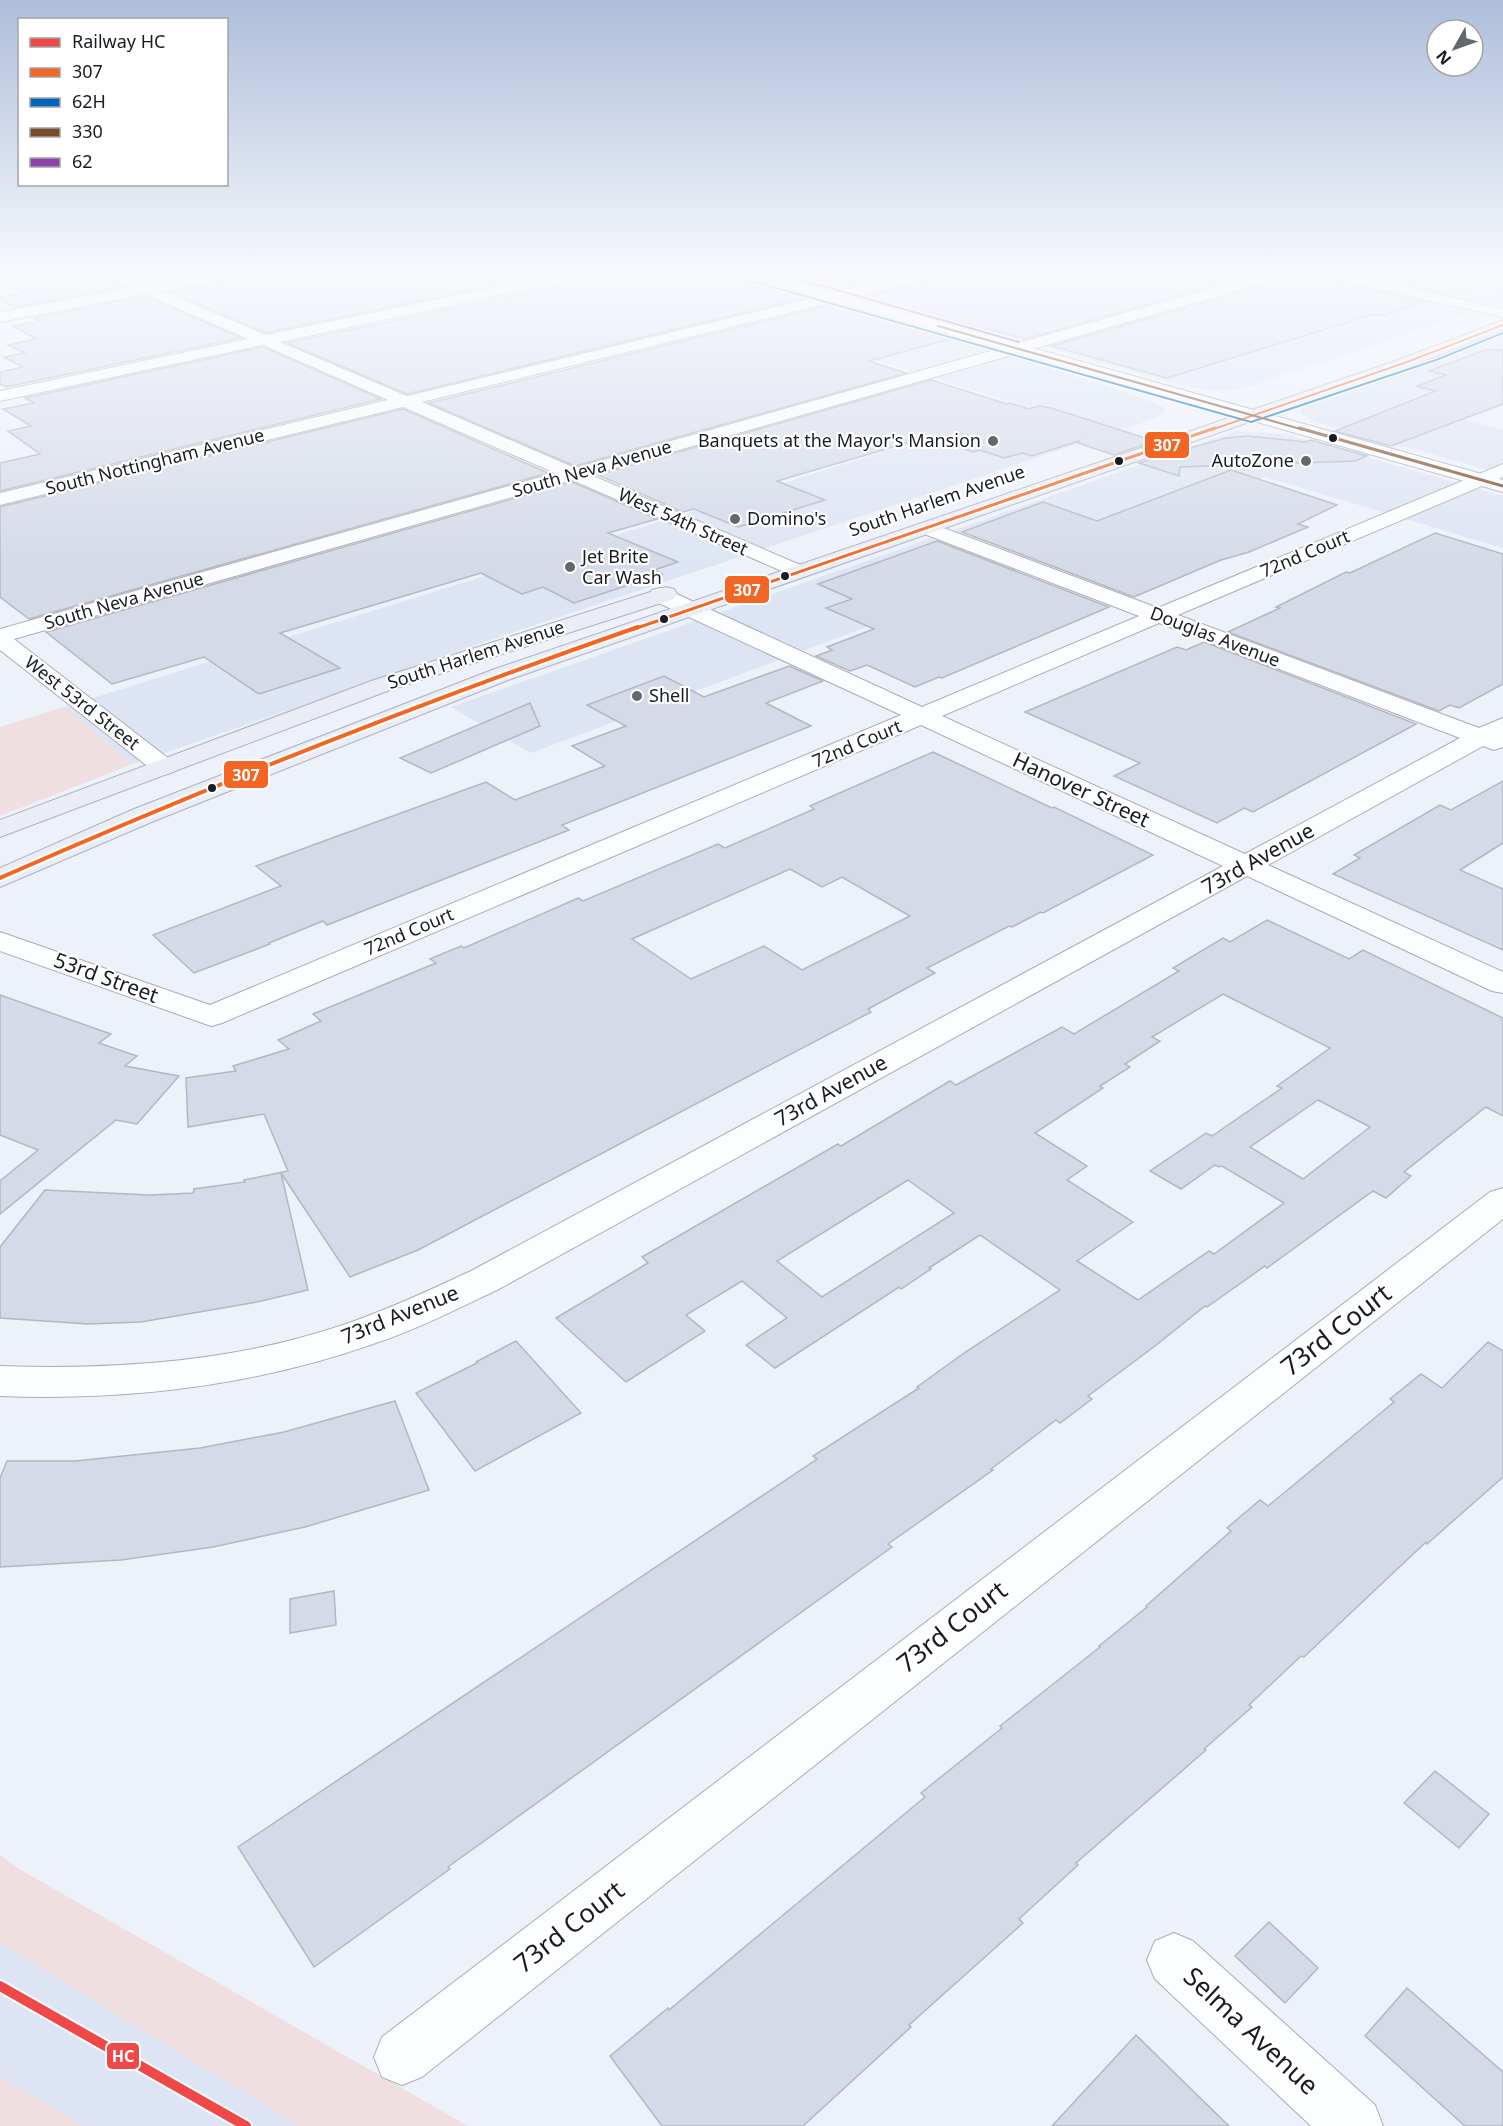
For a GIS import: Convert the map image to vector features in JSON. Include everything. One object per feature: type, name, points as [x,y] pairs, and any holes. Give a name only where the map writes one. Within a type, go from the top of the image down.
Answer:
[{"type":"main road","name":"South Harlem Avenue","points":[[0,878],[144,815],[500,675],[689,597],[798,571],[926,528],[1250,406],[1372,371]]},
{"type":"main road","points":[[1180,420],[1222,407]]},
{"type":"main road","points":[[740,568],[797,549]]},
{"type":"main road","name":"South Harlem Avenue","points":[[0,829],[382,685],[660,595]]},
{"type":"street","points":[[0,396],[119,371]]},
{"type":"street","name":"West 54th Street","points":[[334,371],[798,571]]},
{"type":"street","name":"South Nottingham Avenue","points":[[0,499],[532,371]]},
{"type":"street","name":"South Neva Avenue","points":[[0,637],[938,371]]},
{"type":"street","points":[[1096,371],[1222,407],[1250,406],[1503,486]]},
{"type":"street","name":"72nd Court","points":[[211,1016],[1503,470]]},
{"type":"street","name":"Douglas Avenue","points":[[926,528],[1160,616],[1496,736]]},
{"type":"street","name":"Hanover Street","points":[[660,595],[689,597],[922,717],[1503,984]]},
{"type":"street","name":"West 53rd Street","points":[[0,637],[164,767]]},
{"type":"street","name":"73rd Avenue","points":[[0,1381],[45,1383],[209,1371],[277,1358],[344,1339],[417,1312],[485,1280],[1245,865],[1496,736]]},
{"type":"street","name":"53rd Street","points":[[0,941],[211,1016]]},
{"type":"street","name":"73rd Court","points":[[402,2057],[1503,1200]]},
{"type":"street","name":"Selma Avenue","points":[[1174,1960],[1354,2126]]},
{"type":"shaded area","points":[[913,371],[1059,371],[1145,399],[1163,407],[1165,411],[1156,418],[511,633],[133,764],[64,707],[1028,407]]},
{"type":"shaded area","points":[[1132,371],[1295,371],[1232,390],[1208,390]]},
{"type":"shaded area","points":[[1398,371],[1503,371],[1503,385],[1435,412],[1503,430],[1503,474],[1316,422],[1301,413],[1302,407]]},
{"type":"shaded area","points":[[1236,431],[1285,434],[1503,496],[1503,548],[1265,477],[531,753],[451,707]]},
{"type":"shaded area","points":[[64,707],[133,764],[0,816],[0,727]]},
{"type":"shaded area","points":[[0,1855],[21,1870],[468,2126],[299,2126],[0,1943]]},
{"type":"shaded area","points":[[0,1943],[299,2126],[84,2126],[0,2076]]},
{"type":"shaded area","points":[[0,2076],[84,2126],[0,2126]]},
{"type":"building","points":[[82,371],[6,387],[0,384],[0,372]]},
{"type":"building","points":[[150,371],[318,371],[381,399],[0,491],[0,463],[40,454],[8,431],[31,426],[3,409],[34,403],[25,398]]},
{"type":"building","points":[[353,371],[501,371],[407,394]]},
{"type":"building","points":[[559,371],[906,373],[575,466],[429,403]]},
{"type":"building","points":[[1143,371],[1189,371],[1167,378]]},
{"type":"building","points":[[1430,371],[1503,371],[1503,404],[1391,446],[1335,431],[1436,391],[1417,386],[1446,375]]},
{"type":"building","points":[[931,380],[1007,404],[1029,409],[1039,406],[1051,408],[1155,441],[1114,455],[1078,443],[1079,441],[1032,456],[1022,453],[1004,458],[980,450],[973,452],[932,438],[917,440],[777,481],[825,500],[738,527],[694,509],[683,512],[598,475]]},
{"type":"building","points":[[403,409],[548,473],[29,619],[0,597],[0,507]]},
{"type":"building","points":[[1248,436],[1305,442],[1311,440],[1367,456],[1355,461],[1180,467],[1179,476],[1139,463],[1179,449],[1183,450],[1226,438]]},
{"type":"building","points":[[1231,470],[1337,505],[1298,524],[1308,527],[1249,552],[1221,560],[1134,597],[962,532],[1043,502],[1097,521]]},
{"type":"building","points":[[572,482],[657,519],[608,533],[678,562],[654,570],[662,574],[574,603],[543,587],[522,594],[481,573],[280,633],[340,668],[259,694],[204,657],[112,684],[46,632]]},
{"type":"building","points":[[1435,533],[1503,554],[1503,684],[1459,708],[1450,705],[1439,711],[1228,632],[1280,608],[1276,607],[1346,572],[1350,573]]},
{"type":"building","points":[[937,541],[1109,607],[942,678],[939,677],[915,687],[867,665],[850,671],[816,656],[832,650],[827,647],[874,629],[826,608],[852,599],[818,584]]},
{"type":"building","points":[[1204,642],[1416,724],[1253,812],[1244,808],[1217,823],[1114,776],[1140,763],[1025,712],[1177,647],[1186,650]]},
{"type":"building","points":[[789,666],[823,681],[766,703],[811,726],[562,825],[569,830],[327,925],[323,921],[194,973],[153,935],[281,886],[256,866],[486,782],[515,800],[605,766],[572,746],[626,726],[587,705],[664,676],[704,697]]},
{"type":"building","points":[[530,703],[540,726],[431,773],[400,758]]},
{"type":"building","points":[[933,752],[1153,855],[1043,913],[1012,927],[1009,926],[927,968],[935,973],[868,1009],[871,1012],[418,1250],[350,1277],[281,1173],[308,1290],[257,1302],[141,1322],[88,1324],[0,1318],[0,1247],[45,1190],[150,1195],[193,1193],[194,1189],[245,1182],[244,1180],[288,1171],[264,1114],[188,1127],[186,1078],[236,1071],[233,1066],[289,1049],[278,1040],[321,1021],[313,1014],[436,963],[430,959],[461,946],[464,948],[578,898],[583,901],[718,844],[725,848],[814,809],[810,806]],"holes":[[[790,869],[822,887],[842,877],[910,916],[802,970],[764,946],[691,979],[632,939]]]},
{"type":"building","points":[[1503,781],[1503,843],[1460,870],[1503,889],[1503,950],[1333,874],[1360,858],[1354,855],[1440,805],[1451,810]]},
{"type":"building","points":[[1267,920],[1349,959],[1363,950],[1503,1018],[1503,1116],[1486,1107],[1404,1172],[1411,1176],[1386,1198],[1373,1191],[1267,1268],[1265,1266],[1207,1307],[1205,1306],[1088,1396],[1092,1399],[1060,1423],[1056,1420],[991,1469],[993,1470],[888,1544],[892,1547],[448,1867],[450,1869],[314,1967],[238,1847],[817,1459],[813,1456],[919,1388],[917,1387],[967,1351],[1060,1290],[980,1235],[901,1289],[899,1287],[775,1368],[746,1345],[787,1318],[742,1281],[686,1315],[705,1331],[626,1382],[556,1318],[648,1263],[642,1257],[838,1144],[841,1146],[950,1081],[956,1085],[1062,1027],[1074,1034],[1179,971],[1173,968],[1223,938],[1230,942]],"holes":[[[1223,994],[1330,1048],[1277,1086],[1282,1088],[1212,1136],[1206,1133],[1150,1171],[1181,1189],[1215,1165],[1222,1166],[1284,1203],[1214,1254],[1209,1251],[1138,1300],[1077,1261],[1133,1222],[1067,1180],[1087,1166],[1035,1133],[1103,1088],[1100,1086],[1130,1067],[1125,1064],[1160,1041],[1152,1037]],[[1318,1100],[1370,1127],[1303,1179],[1250,1147]],[[908,1180],[954,1213],[822,1297],[777,1261]]]},
{"type":"building","points":[[0,995],[111,1034],[99,1043],[137,1056],[125,1066],[179,1076],[137,1124],[116,1120],[0,1214],[0,1181],[38,1150],[0,1135]]},
{"type":"building","points":[[516,1341],[581,1413],[475,1471],[416,1393]]},
{"type":"building","points":[[1488,1342],[1503,1351],[1503,1477],[1427,1544],[1426,1542],[1304,1657],[1301,1656],[1249,1705],[1252,1707],[1204,1749],[1206,1750],[1076,1863],[1078,1865],[1019,1919],[1023,1923],[909,2025],[911,2027],[803,2126],[662,2126],[610,2056],[668,2008],[669,2010],[925,1797],[921,1793],[1147,1607],[1231,1531],[1227,1528],[1260,1500],[1268,1506],[1394,1402],[1390,1399],[1421,1374],[1442,1388]]},
{"type":"building","points":[[395,1401],[429,1490],[305,1527],[213,1547],[121,1560],[0,1567],[0,1478],[7,1461],[75,1461],[200,1448],[284,1432]]},
{"type":"building","points":[[334,1591],[336,1625],[290,1633],[290,1599]]},
{"type":"building","points":[[1435,1771],[1489,1814],[1459,1848],[1404,1803]]},
{"type":"building","points":[[1269,1922],[1318,1968],[1285,2003],[1235,1956]]},
{"type":"building","points":[[1407,1988],[1503,2072],[1503,2126],[1465,2126],[1365,2036]]},
{"type":"building","points":[[1136,2035],[1193,2091],[1229,2126],[1052,2126]]},
{"type":"rail line","name":"HC","points":[[0,1986],[246,2126]]},
{"type":"transit line","name":"62H","points":[[1071,371],[1251,422],[1403,371]]},
{"type":"transit line","name":"330","points":[[1098,371],[1503,486]]},
{"type":"transit line","name":"307","points":[[0,878],[144,815],[500,675],[1380,371]]},
{"type":"place","name":"Banquets at the Mayor's Mansion","points":[[993,441]]},
{"type":"place","name":"AutoZone","points":[[1306,461]]},
{"type":"place","name":"Domino's","points":[[735,519]]},
{"type":"place","name":"Jet Brite Car Wash","points":[[570,567]]},
{"type":"place","name":"Shell","points":[[637,696]]}]
